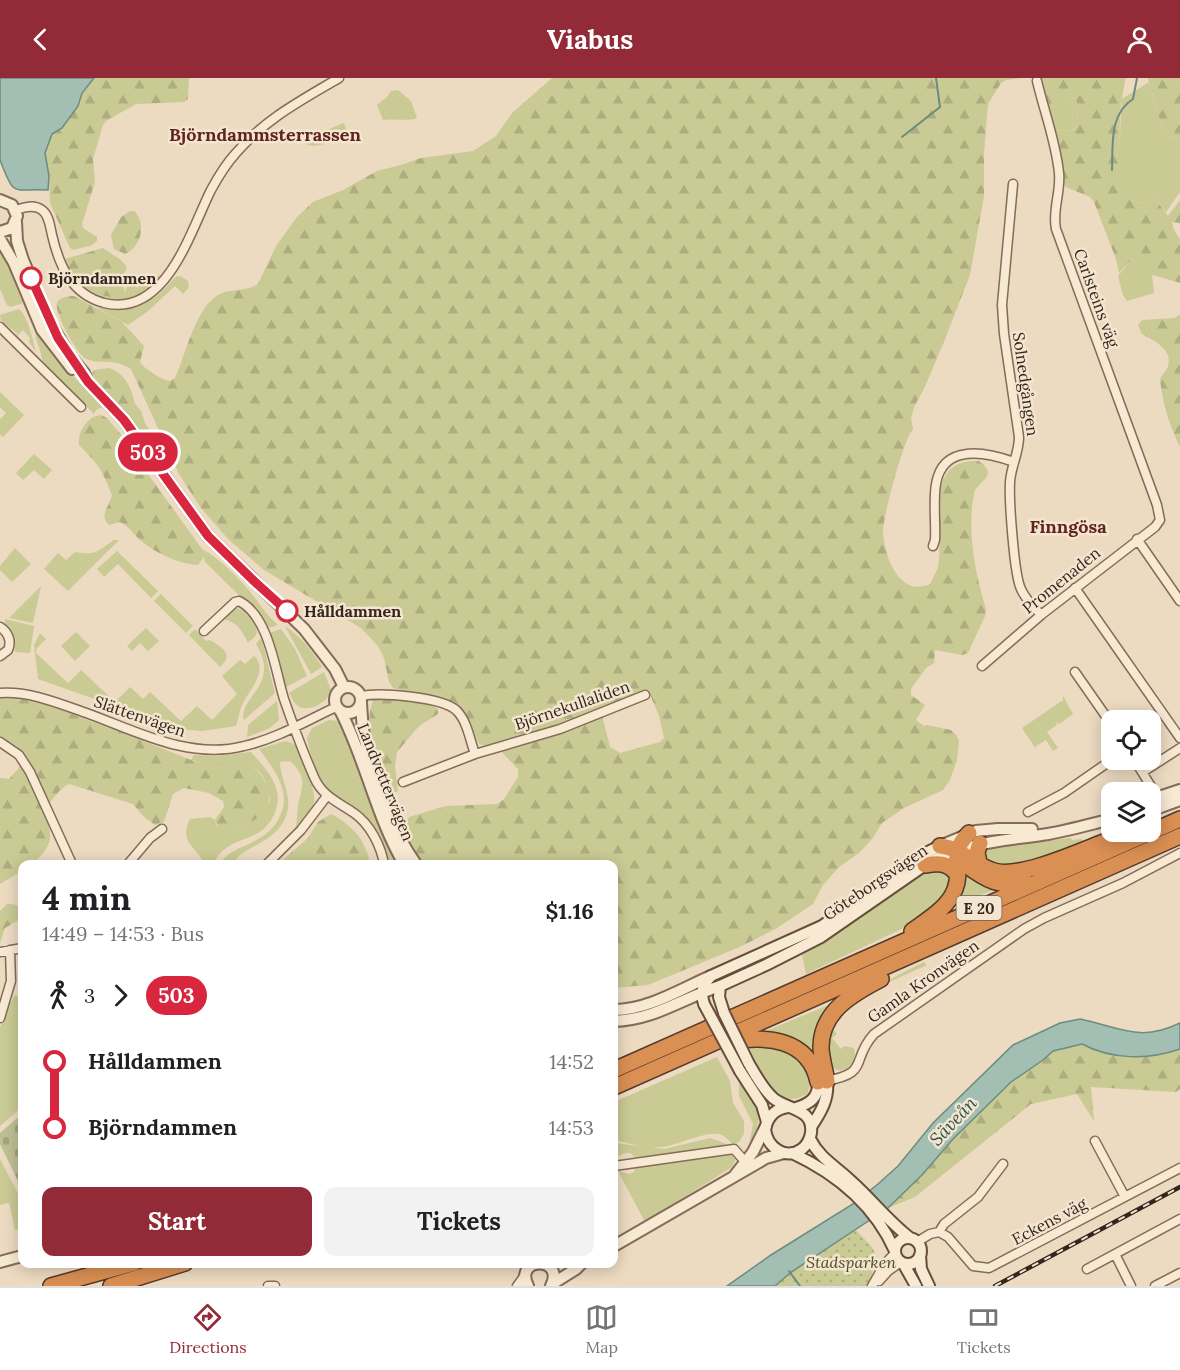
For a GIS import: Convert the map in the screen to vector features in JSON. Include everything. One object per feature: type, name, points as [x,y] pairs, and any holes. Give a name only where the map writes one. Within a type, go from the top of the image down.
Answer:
[{"type":"highway","points":[[1161,822],[1180,817]]},
{"type":"highway","name":"E 20","points":[[618,1068],[1180,817]]},
{"type":"highway","name":"E 20","points":[[618,1086],[1180,836]]},
{"type":"highway","points":[[952,856],[974,838],[979,863]]},
{"type":"highway","points":[[952,856],[979,863],[997,872],[1021,871],[1103,842]]},
{"type":"highway","points":[[952,856],[983,878],[1009,885],[1029,881],[1079,863]]},
{"type":"highway","points":[[925,865],[942,864],[952,868],[952,856]]},
{"type":"highway","points":[[879,952],[932,916],[948,901],[957,886],[952,856]]},
{"type":"highway","points":[[822,1082],[822,1035],[830,1016],[851,995],[887,975],[1134,856]]},
{"type":"highway","points":[[693,1052],[710,1046],[748,1039],[778,1040],[793,1047],[806,1057],[822,1082]]},
{"type":"highway","points":[[51,1286],[116,1268]]},
{"type":"highway","points":[[111,1286],[169,1268]]},
{"type":"street","points":[[16,210],[31,206],[45,213],[50,222],[62,268],[80,291],[108,304],[136,301],[149,295],[165,281],[182,252],[219,175],[237,151],[272,119],[339,78]]},
{"type":"street","name":"Carlsteins väg","points":[[1036,81],[1059,170],[1060,192],[1055,218],[1056,229],[1157,505],[1160,520]]},
{"type":"street","name":"Solnedgången","points":[[1012,184],[1002,305],[1019,437],[1010,493],[1017,579],[1023,593],[1041,615]]},
{"type":"street","points":[[2,198],[16,210],[16,234],[20,253],[47,317],[88,382]]},
{"type":"street","points":[[0,232],[10,230],[16,222]]},
{"type":"street","points":[[0,239],[14,263],[42,330],[62,357],[124,420],[208,536],[304,629],[335,669],[344,687]]},
{"type":"street","points":[[0,327],[81,407]]},
{"type":"street","points":[[933,546],[937,482],[946,465],[968,452],[997,456],[1014,462]]},
{"type":"street","name":"Promenaden","points":[[982,666],[1041,615],[1155,527],[1160,520]]},
{"type":"street","points":[[1137,539],[1180,601]]},
{"type":"street","points":[[1075,588],[1180,738]]},
{"type":"street","points":[[204,631],[230,605],[239,601],[246,604],[263,630],[285,702],[316,782],[327,796],[362,820],[374,837],[383,860]]},
{"type":"street","points":[[0,627],[8,634],[10,646],[0,656]]},
{"type":"street","points":[[1076,672],[1102,710]]},
{"type":"street","points":[[344,687],[355,688],[361,700]]},
{"type":"street","points":[[344,687],[336,695],[339,709],[348,714],[354,712],[361,700],[380,693],[449,705],[458,711],[466,726],[475,754]]},
{"type":"street","name":"Slättenvägen","points":[[0,693],[20,693],[44,698],[171,744],[200,750],[241,747],[339,709]]},
{"type":"street","name":"Björnekullaliden","points":[[403,782],[475,754],[560,729],[645,695]]},
{"type":"street","name":"Landvettervägen","points":[[361,700],[364,738],[402,841],[414,860]]},
{"type":"street","name":"Landvettervägen","points":[[339,709],[358,749],[380,813],[402,860]]},
{"type":"street","points":[[0,742],[19,755],[30,772],[70,860]]},
{"type":"street","points":[[1148,782],[1143,772],[1180,748]]},
{"type":"street","points":[[1028,812],[1064,793],[1101,767]]},
{"type":"street","points":[[1161,799],[1180,790]]},
{"type":"street","points":[[271,860],[301,830],[327,796]]},
{"type":"street","points":[[1161,801],[1180,800]]},
{"type":"street","points":[[974,838],[992,829],[1051,829],[1101,816]]},
{"type":"street","points":[[974,838],[1061,832],[1101,822]]},
{"type":"street","points":[[131,860],[150,838],[162,829]]},
{"type":"street","name":"Gamla Kronvägen","points":[[822,1082],[844,1077],[855,1071],[866,1042],[883,1026],[1024,929],[1123,883],[1180,853]]},
{"type":"street","name":"Göteborgsvägen","points":[[711,976],[822,926],[920,856],[952,856]]},
{"type":"street","name":"Göteborgsvägen","points":[[669,1008],[703,991],[714,997],[766,965],[821,936],[925,865]]},
{"type":"street","points":[[0,952],[18,949]]},
{"type":"street","points":[[0,1018],[11,981],[10,950]]},
{"type":"street","points":[[618,1009],[646,1005],[711,976]]},
{"type":"street","points":[[703,991],[704,983],[711,976]]},
{"type":"street","points":[[618,1244],[735,1175],[748,1165],[805,1146],[810,1139],[811,1126],[806,1115],[775,1100],[768,1093],[745,1067],[724,1013],[714,997],[690,985]]},
{"type":"street","points":[[618,1021],[640,1018],[714,997]]},
{"type":"street","points":[[714,997],[759,1099],[770,1144],[833,1175],[857,1191]]},
{"type":"street","points":[[748,1165],[766,1124],[774,1112],[805,1106],[814,1098],[822,1082]]},
{"type":"street","points":[[811,1126],[828,1095],[822,1082]]},
{"type":"street","points":[[810,1139],[820,1156],[857,1191],[882,1219],[921,1248],[921,1269],[929,1286]]},
{"type":"street","points":[[1095,1141],[1125,1197]]},
{"type":"street","points":[[618,1165],[734,1149],[748,1165]]},
{"type":"street","points":[[898,1257],[899,1241],[913,1240],[939,1232],[944,1224],[978,1197],[1003,1164]]},
{"type":"street","name":"Eckens väg","points":[[939,1232],[948,1237],[973,1266],[990,1268],[1180,1168]]},
{"type":"street","points":[[882,1219],[884,1229],[898,1257],[916,1286]]},
{"type":"street","points":[[1087,1269],[1180,1219]]},
{"type":"street","points":[[1116,1254],[1131,1286]]},
{"type":"street","points":[[898,1257],[912,1263],[920,1255]]},
{"type":"street","points":[[0,1262],[18,1257]]},
{"type":"street","points":[[874,1286],[884,1265],[898,1257]]},
{"type":"street","points":[[549,1268],[554,1275],[552,1285]]},
{"type":"street","points":[[552,1285],[577,1268]]},
{"type":"street","points":[[1155,1286],[1180,1273]]},
{"type":"street","points":[[517,1286],[526,1274]]},
{"type":"street","points":[[268,1286],[275,1286]]},
{"type":"green space","points":[[94,78],[189,78],[188,99],[184,102],[136,104],[106,121],[93,159],[95,182],[82,224],[83,228],[97,237],[97,241],[92,245],[73,250],[70,248],[50,203],[45,153],[52,133],[62,127],[78,106],[82,93]]},
{"type":"green space","points":[[552,78],[1021,78],[1001,83],[988,104],[984,153],[984,196],[970,275],[924,389],[915,405],[911,418],[913,429],[895,478],[883,531],[886,552],[895,572],[902,580],[919,587],[930,584],[938,567],[938,517],[942,484],[949,471],[961,463],[979,461],[987,469],[987,476],[975,490],[971,520],[973,550],[986,609],[985,616],[968,653],[962,655],[935,650],[934,663],[926,668],[911,689],[911,695],[925,705],[916,720],[924,726],[951,730],[957,736],[959,741],[957,760],[950,780],[943,790],[904,808],[882,823],[873,838],[859,853],[839,867],[823,885],[813,904],[777,928],[742,946],[648,985],[618,988],[618,860],[421,860],[403,829],[409,817],[446,806],[497,804],[504,799],[518,777],[518,769],[499,749],[479,744],[466,716],[455,702],[393,688],[378,646],[361,628],[264,570],[228,539],[200,507],[179,474],[131,369],[118,363],[85,358],[66,332],[57,308],[60,299],[74,296],[122,322],[144,346],[140,362],[142,365],[170,381],[175,378],[203,310],[218,295],[258,284],[276,246],[297,217],[313,202],[343,190],[377,171],[421,158],[473,151],[496,136],[512,113]],"holes":[[[649,692],[659,716],[664,738],[660,742],[620,753],[610,747],[603,719],[603,709]]]},
{"type":"green space","points":[[1035,78],[1126,78],[1120,125],[1124,179],[1137,203],[1155,198],[1168,216],[1180,200],[1180,223],[1172,222],[1180,239],[1180,283],[1136,270],[1132,259],[1119,273],[1116,259],[1094,202],[1090,197],[1064,184]],"holes":[[[1069,96],[1077,102],[1078,125],[1073,130],[1059,131],[1052,102],[1054,99]]]},
{"type":"green space","points":[[1148,78],[1180,78],[1180,138],[1164,136]]},
{"type":"green space","points":[[1149,82],[1164,136],[1180,138],[1180,192],[1166,212],[1155,198],[1137,203],[1129,194],[1121,169],[1122,99]]},
{"type":"green space","points":[[398,90],[411,101],[417,118],[383,120],[377,105],[391,91]]},
{"type":"green space","points":[[1069,96],[1077,102],[1078,125],[1072,130],[1060,131],[1056,127],[1052,102],[1054,98]]},
{"type":"green space","points":[[344,123],[348,134],[346,138],[316,146],[306,144],[324,131]]},
{"type":"green space","points":[[134,211],[138,216],[141,228],[135,246],[125,254],[114,249],[111,235],[121,217]]},
{"type":"green space","points":[[0,248],[23,303],[11,307],[7,305],[0,289]]},
{"type":"green space","points":[[103,248],[127,267],[122,278],[125,293],[121,297],[94,293],[79,283],[68,268],[65,259]]},
{"type":"green space","points":[[1132,259],[1137,270],[1152,274],[1154,293],[1127,301],[1118,276]]},
{"type":"green space","points":[[166,274],[151,289],[126,301],[107,299],[97,295],[112,297],[125,293],[127,286],[134,283],[137,288],[153,277]]},
{"type":"green space","points":[[177,276],[188,281],[189,287],[183,294],[175,286],[147,312],[128,325],[97,308],[114,309],[146,302],[160,293]]},
{"type":"green space","points":[[19,309],[28,323],[36,352],[29,342],[30,338],[23,330],[17,336],[17,333],[1,321],[0,315]]},
{"type":"green space","points":[[1180,314],[1180,447],[1167,414],[1161,389],[1160,379],[1167,368],[1168,355],[1161,346],[1142,334],[1138,325],[1142,320],[1175,318]]},
{"type":"green space","points":[[35,325],[54,355],[102,407],[94,414],[43,362],[36,339]]},
{"type":"green space","points":[[109,368],[115,370],[130,387],[135,404],[129,409],[118,408],[92,374],[94,370]]},
{"type":"green space","points":[[0,392],[24,415],[3,437],[0,434],[0,419],[6,413],[0,407]]},
{"type":"green space","points":[[135,404],[164,453],[177,485],[123,410]]},
{"type":"green space","points":[[101,415],[107,418],[134,450],[145,470],[202,549],[204,557],[198,565],[165,556],[143,543],[120,522],[109,525],[106,521],[105,514],[112,495],[99,467],[79,445],[84,426],[92,418]]},
{"type":"green space","points":[[34,454],[52,470],[44,479],[34,470],[23,480],[16,473]]},
{"type":"green space","points":[[114,540],[119,540],[68,591],[44,569],[58,553],[66,560],[75,552],[96,552]]},
{"type":"green space","points":[[15,548],[31,564],[12,582],[0,570],[0,566]]},
{"type":"green space","points":[[202,549],[235,575],[278,625],[265,629],[256,612],[205,562]]},
{"type":"green space","points":[[117,551],[158,591],[151,598],[118,564],[104,577],[97,569]]},
{"type":"green space","points":[[41,586],[33,623],[9,618]]},
{"type":"green space","points":[[161,594],[193,626],[186,633],[154,601]]},
{"type":"green space","points":[[237,608],[249,617],[257,631],[248,643],[239,627],[223,619]]},
{"type":"green space","points":[[5,619],[34,626],[30,653],[15,652],[13,639],[4,629]]},
{"type":"green space","points":[[285,626],[306,644],[322,667],[311,674]]},
{"type":"green space","points":[[146,628],[159,641],[148,651],[140,643],[132,651],[127,646]]},
{"type":"green space","points":[[195,629],[206,641],[210,640],[225,652],[226,658],[220,667],[189,635]]},
{"type":"green space","points":[[281,629],[295,649],[307,676],[286,687],[268,636]]},
{"type":"green space","points":[[76,632],[90,646],[75,661],[61,646]]},
{"type":"green space","points":[[40,633],[46,639],[37,648],[36,653],[68,683],[81,670],[115,702],[130,687],[143,699],[150,692],[181,721],[197,706],[212,720],[237,694],[222,676],[240,660],[245,664],[254,656],[260,667],[259,673],[242,706],[236,726],[202,731],[179,729],[38,679],[34,645]]},
{"type":"green space","points":[[260,639],[275,693],[244,720],[244,712],[262,680],[264,670],[263,658],[256,644]]},
{"type":"green space","points":[[324,672],[331,690],[327,699],[308,708],[296,705],[289,693]]},
{"type":"green space","points":[[0,696],[23,698],[45,704],[191,760],[248,765],[262,776],[267,786],[269,797],[267,806],[263,813],[247,824],[218,827],[215,820],[224,807],[223,801],[209,793],[184,788],[173,794],[164,822],[155,825],[133,804],[69,784],[62,788],[43,809],[50,832],[45,851],[36,860],[18,860],[18,873],[0,884],[0,778],[9,779],[18,769],[24,756],[18,749],[0,738]]},
{"type":"green space","points":[[1063,696],[1073,714],[1059,724],[1057,722],[1057,725],[1047,732],[1058,748],[1053,751],[1046,740],[1036,746],[1036,749],[1022,728],[1063,700]]},
{"type":"green space","points":[[375,698],[416,700],[438,709],[438,714],[419,726],[397,752],[395,766],[398,791],[394,793],[386,789],[370,729],[371,706]]},
{"type":"green space","points":[[277,701],[279,720],[270,728],[247,737],[248,725]]},
{"type":"green space","points":[[329,720],[339,721],[345,730],[379,826],[397,860],[388,860],[380,838],[369,819],[358,809],[340,799],[322,780],[311,756],[307,738],[312,728]]},
{"type":"green space","points":[[285,741],[298,748],[312,784],[314,803],[306,818],[295,831],[302,787],[301,777],[290,761],[280,762],[288,802],[284,820],[270,837],[244,852],[237,860],[223,860],[232,852],[265,835],[276,823],[283,809],[281,785],[259,749]]},
{"type":"green space","points":[[251,752],[272,779],[278,795],[277,803],[274,815],[261,831],[232,844],[221,852],[216,860],[202,860],[187,839],[190,819],[210,817],[215,820],[216,825],[240,826],[262,814],[270,800],[267,786],[258,770],[244,765],[214,765],[191,760],[194,755],[217,756]]},
{"type":"green space","points":[[331,814],[345,823],[362,841],[369,860],[283,860],[308,838],[318,822]]},
{"type":"green space","points":[[1101,835],[1101,838],[1021,865],[997,867],[984,859],[986,846],[1071,838],[1083,841]]},
{"type":"green space","points":[[943,868],[953,880],[944,899],[906,927],[806,974],[801,950],[838,932],[904,884]]},
{"type":"green space","points":[[961,869],[1000,888],[952,905]]},
{"type":"green space","points":[[7,904],[18,906],[18,920],[5,928],[0,943],[0,911]]},
{"type":"green space","points":[[924,962],[927,965],[873,990],[848,1007],[833,1029],[837,1034],[832,1038],[841,1049],[844,1046],[854,1048],[855,1059],[845,1070],[835,1069],[830,1065],[825,1054],[825,1044],[838,1011],[878,986]]},
{"type":"green space","points":[[14,996],[18,996],[18,1110],[0,1126],[0,1027]]},
{"type":"green space","points":[[836,1002],[817,1063],[792,1039],[766,1031]]},
{"type":"green space","points":[[751,1044],[780,1045],[807,1066],[811,1078],[808,1093],[787,1099],[778,1095],[759,1069],[750,1049]]},
{"type":"green space","points":[[1082,1044],[1105,1053],[1131,1056],[1156,1055],[1180,1049],[1180,1089],[1176,1092],[1091,1087],[1094,1121],[1077,1094],[1031,1104],[915,1197],[888,1208],[1011,1082],[1053,1051]]},
{"type":"green space","points":[[717,1057],[730,1081],[733,1103],[744,1121],[744,1134],[738,1143],[733,1144],[723,1136],[716,1134],[655,1147],[618,1141],[618,1100]]},
{"type":"green space","points":[[739,1077],[757,1110],[758,1126],[751,1146],[753,1124],[739,1096]]},
{"type":"green space","points":[[18,1117],[18,1181],[0,1144],[0,1133]]},
{"type":"green space","points":[[710,1138],[728,1147],[637,1159],[630,1153],[618,1156],[618,1143],[664,1149]]},
{"type":"green space","points":[[731,1152],[736,1159],[732,1167],[645,1222],[618,1171],[630,1174],[634,1172],[636,1165]]},
{"type":"green space","points":[[0,1159],[18,1193],[18,1229],[15,1230],[9,1203],[0,1205]]},
{"type":"green space","name":"Stadsparken","points":[[856,1230],[872,1247],[877,1258],[868,1286],[775,1286],[790,1273]]},
{"type":"water","points":[[0,78],[94,78],[82,93],[78,106],[62,128],[52,134],[45,153],[49,176],[48,190],[16,189],[5,172],[0,160]]},
{"type":"water","name":"Säveån","points":[[1080,1019],[1141,1033],[1166,1029],[1180,1023],[1180,1049],[1156,1055],[1131,1057],[1106,1053],[1082,1044],[1053,1051],[1011,1082],[888,1208],[790,1273],[775,1286],[727,1286],[771,1255],[853,1204],[878,1184],[898,1166],[933,1123],[1013,1045],[1060,1023]]},
{"type":"waterway","points":[[902,137],[940,107],[936,78]]},
{"type":"waterway","points":[[1112,170],[1116,121],[1125,105],[1133,99],[1137,78]]},
{"type":"waterway","points":[[789,1271],[800,1286]]},
{"type":"railway","points":[[995,1286],[1180,1187]]},
{"type":"bus line","name":"503","points":[[31,278],[58,338],[88,382],[124,420],[208,536],[287,611]]},
{"type":"place","name":"Björndammen","points":[[31,278]]},
{"type":"place","name":"Hålldammen","points":[[287,611]]},
{"type":"district","name":"Björndammsterrassen","points":[[265,134]]},
{"type":"district","name":"Finngösa","points":[[1068,526]]}]
